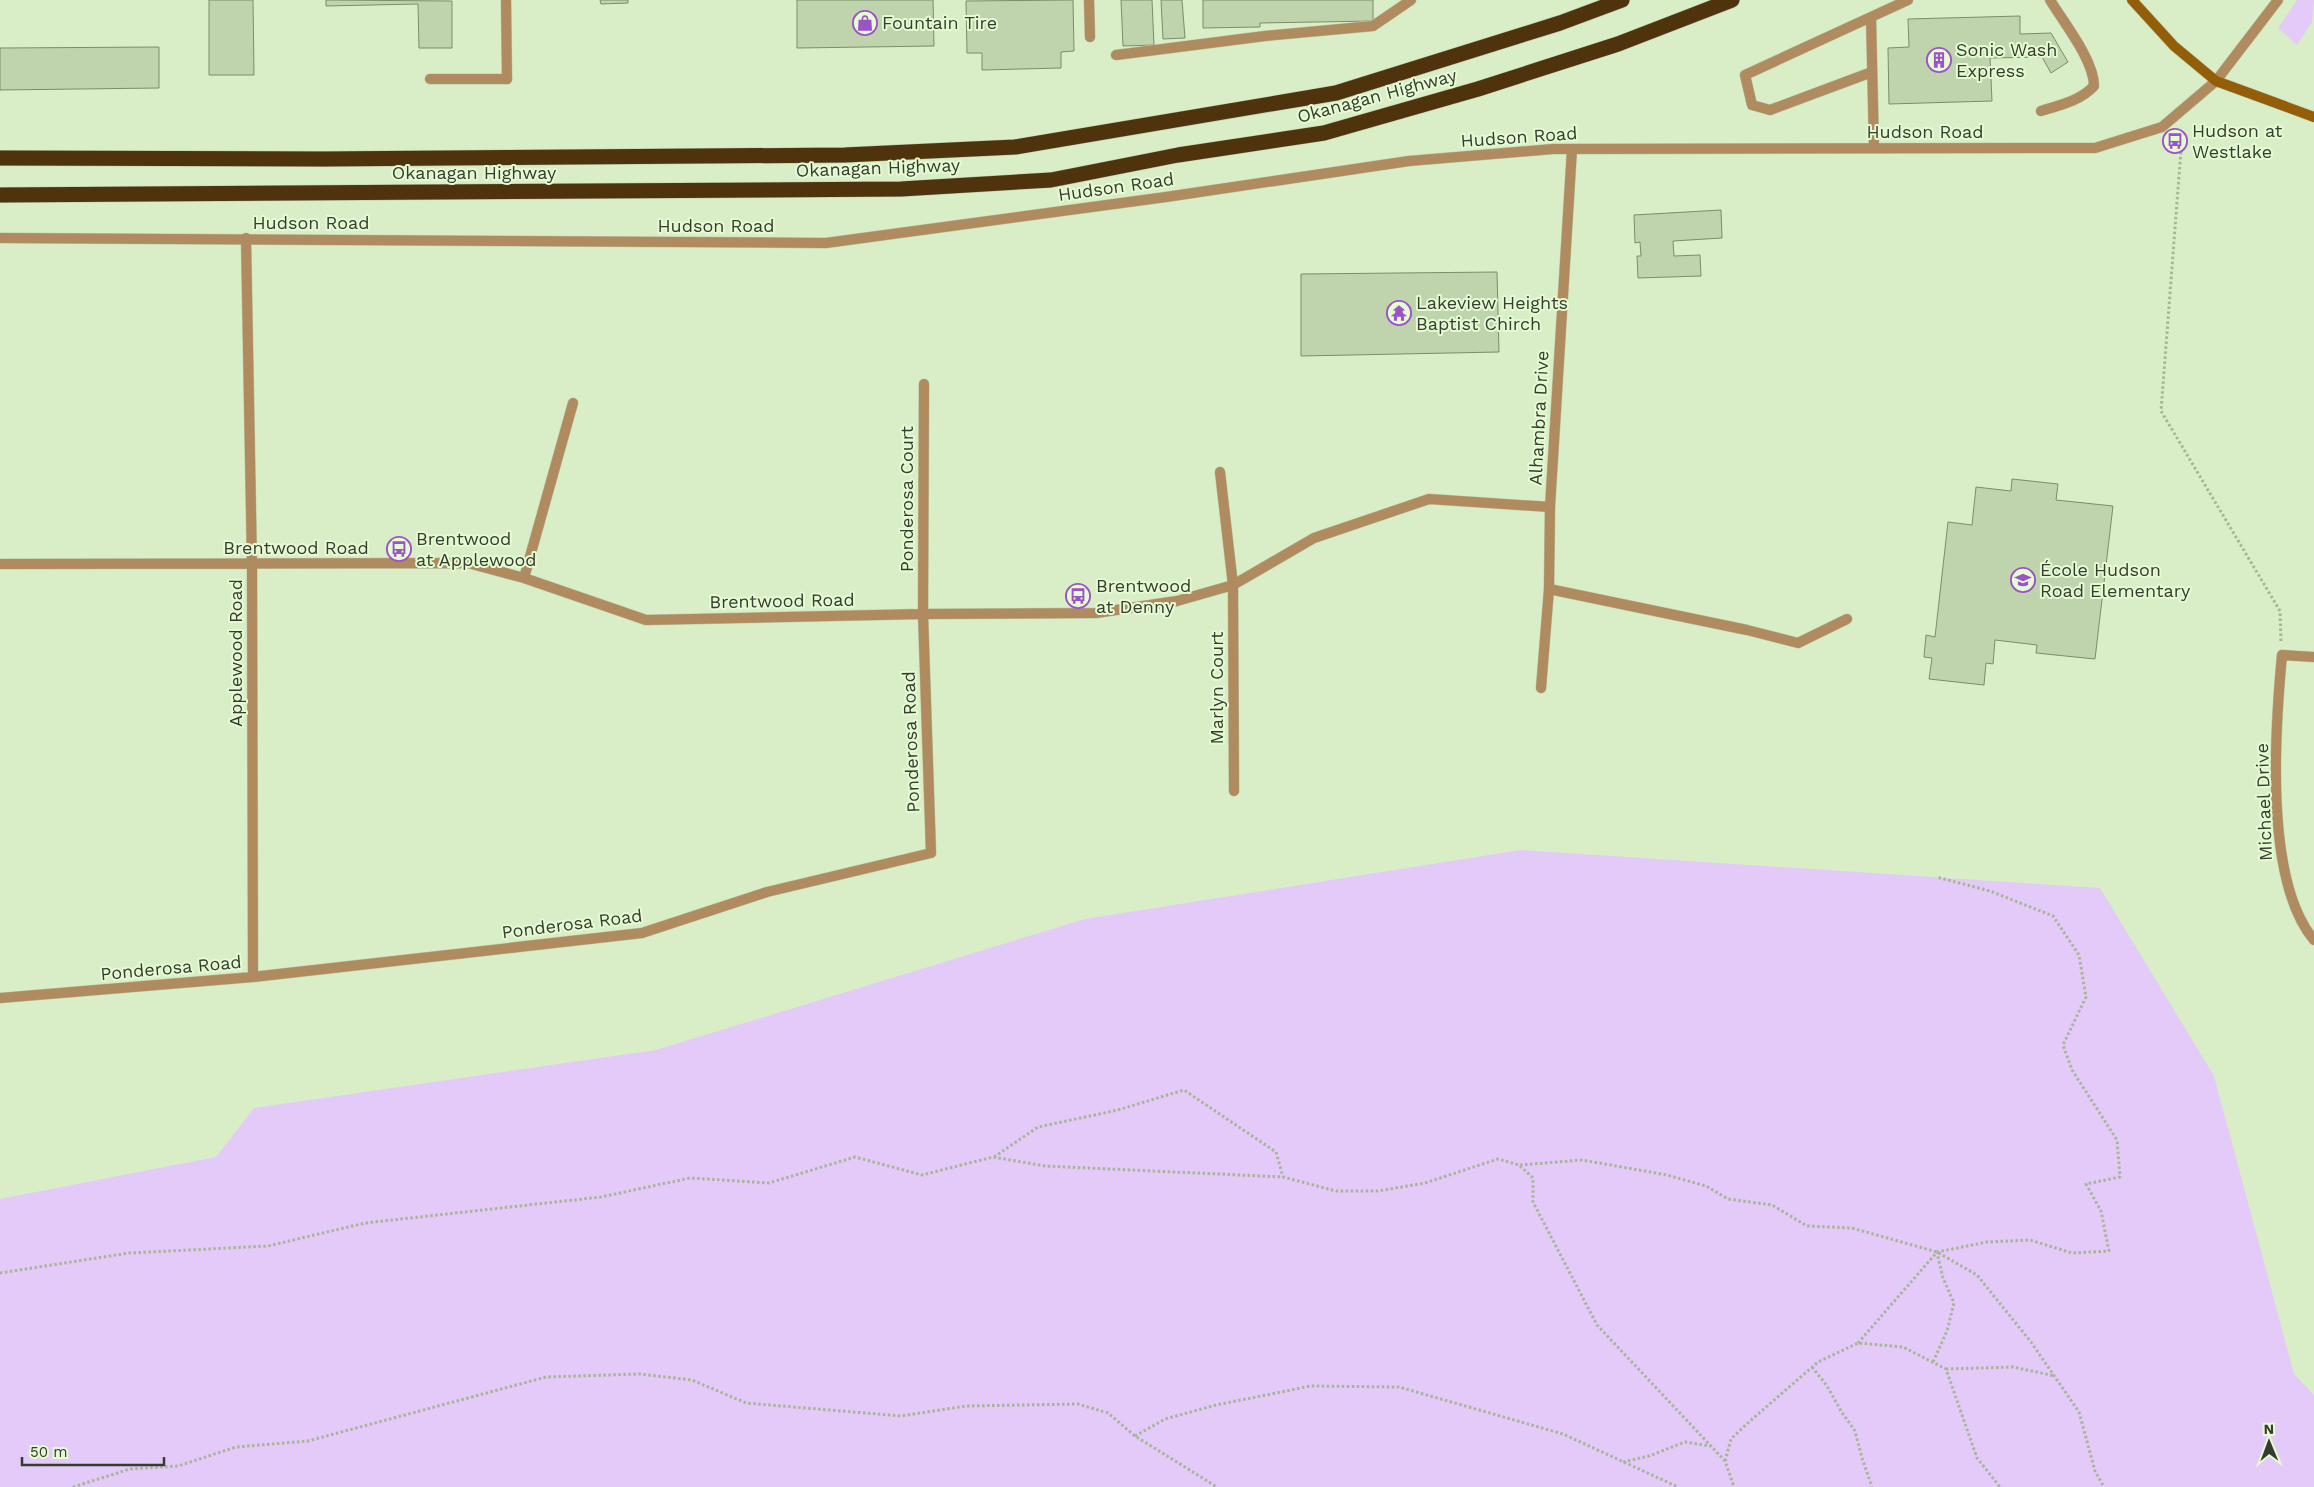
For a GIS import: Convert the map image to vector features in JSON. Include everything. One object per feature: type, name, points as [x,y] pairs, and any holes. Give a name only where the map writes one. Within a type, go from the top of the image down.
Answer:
[{"type":"highway","name":"Okanagan Highway","points":[[0,158],[324,159],[835,155],[1015,147],[1336,93],[1560,23],[1622,0]]},
{"type":"highway","name":"Okanagan Highway","points":[[0,195],[901,189],[1051,180],[1178,155],[1324,133],[1478,89],[1618,44],[1732,0]]},
{"type":"main road","points":[[2132,0],[2174,46],[2216,81],[2314,117]]},
{"type":"street","points":[[430,79],[507,78],[506,0]]},
{"type":"street","points":[[1089,0],[1090,37]]},
{"type":"street","points":[[1116,56],[1265,36],[1373,26],[1411,0]]},
{"type":"street","points":[[1872,72],[1770,110],[1752,105],[1745,75],[1908,0]]},
{"type":"street","points":[[2041,111],[2086,95],[2094,86],[2094,77],[2079,46],[2050,0]]},
{"type":"street","name":"Hudson Road","points":[[0,238],[826,243],[1166,197],[1409,161],[1572,149],[2095,148],[2162,127],[2216,81],[2278,0]]},
{"type":"street","points":[[1871,18],[1874,148]]},
{"type":"street","name":"Alhambra Drive","points":[[1541,688],[1549,590],[1550,507],[1572,149]]},
{"type":"street","name":"Applewood Road","points":[[246,238],[252,565],[253,977]]},
{"type":"street","name":"Ponderosa Court","points":[[923,614],[924,384]]},
{"type":"street","points":[[524,578],[573,403]]},
{"type":"street","name":"Marlyn Court","points":[[1220,472],[1233,585],[1234,791]]},
{"type":"street","name":"Brentwood Road","points":[[0,564],[252,565],[468,563],[524,578],[646,620],[923,614],[1096,613],[1177,601],[1233,585],[1314,538],[1429,499],[1550,507]]},
{"type":"street","points":[[1549,590],[1747,630],[1798,643],[1847,619]]},
{"type":"street","name":"Ponderosa Road","points":[[0,998],[253,977],[642,934],[767,892],[931,853],[923,614]]},
{"type":"street","points":[[2282,655],[2314,657]]},
{"type":"street","name":"Michael Drive","points":[[2282,655],[2277,763],[2278,836],[2283,873],[2295,906],[2314,940]]},
{"type":"path","points":[[2182,137],[2161,411],[2280,611],[2282,655]]},
{"type":"path","points":[[1725,1461],[1731,1440],[1818,1362],[1858,1343],[1937,1252],[1987,1242],[2030,1240],[2072,1253],[2109,1251],[2101,1211],[2086,1184],[2120,1177],[2117,1140],[2072,1070],[2063,1045],[2086,997],[2079,955],[2053,916],[1990,892],[1936,877]]},
{"type":"path","points":[[0,1273],[129,1254],[268,1246],[365,1223],[601,1197],[690,1178],[769,1183],[856,1157],[922,1175],[993,1157],[1038,1127],[1118,1110],[1184,1090],[1276,1152],[1284,1177]]},
{"type":"path","points":[[993,1157],[1045,1166],[1284,1177],[1336,1191],[1378,1191],[1425,1183],[1498,1159],[1519,1165],[1582,1160],[1667,1175],[1706,1186],[1728,1199],[1772,1205],[1807,1226],[1852,1228],[1937,1252],[1977,1275],[2031,1342],[2079,1412],[2095,1471],[2104,1487]]},
{"type":"path","points":[[1519,1165],[1532,1178],[1533,1202],[1597,1325],[1725,1461],[1734,1487]]},
{"type":"path","points":[[1933,1362],[1947,1331],[1954,1303],[1942,1278],[1937,1252]]},
{"type":"path","points":[[1858,1343],[1903,1347],[1946,1368],[2013,1367],[2055,1376]]},
{"type":"path","points":[[1812,1367],[1827,1386],[1841,1411],[1856,1431],[1862,1458],[1872,1487]]},
{"type":"path","points":[[1946,1368],[1977,1458],[2000,1487]]},
{"type":"path","points":[[73,1487],[130,1469],[178,1466],[236,1447],[308,1441],[546,1377],[640,1374],[692,1380],[746,1403],[901,1416],[966,1406],[1078,1404],[1108,1413],[1136,1436],[1217,1487]]},
{"type":"path","points":[[1136,1436],[1165,1419],[1216,1405],[1311,1386],[1399,1387],[1563,1434],[1675,1487]]},
{"type":"path","points":[[1623,1462],[1649,1456],[1685,1442],[1711,1446]]},
{"type":"shaded area","points":[[2297,0],[2314,0],[2312,22],[2297,45],[2278,28]]},
{"type":"shaded area","points":[[1521,850],[2100,888],[2214,1076],[2294,1374],[2314,1395],[2314,1487],[0,1487],[0,1199],[216,1157],[254,1108],[656,1050],[1085,919]]},
{"type":"building","points":[[209,0],[253,0],[254,75],[209,75]]},
{"type":"building","points":[[326,0],[452,1],[452,48],[419,48],[418,4],[326,6]]},
{"type":"building","points":[[600,0],[628,0],[628,3],[601,4]]},
{"type":"building","name":"Fountain Tire","points":[[797,0],[933,0],[934,46],[797,48]]},
{"type":"building","points":[[1073,0],[1074,51],[1061,52],[1061,68],[982,70],[982,53],[967,53],[966,1]]},
{"type":"building","points":[[1121,0],[1152,0],[1154,45],[1123,46]]},
{"type":"building","points":[[1161,0],[1182,0],[1185,38],[1163,39]]},
{"type":"building","points":[[1203,0],[1373,0],[1373,21],[1260,23],[1260,27],[1203,28]]},
{"type":"building","name":"Sonic Wash Express","points":[[2020,16],[2020,34],[2051,33],[2068,62],[2051,73],[2042,57],[1990,58],[1992,101],[1889,104],[1888,48],[1909,47],[1908,19]]},
{"type":"building","points":[[159,47],[159,88],[0,90],[0,48]]},
{"type":"building","points":[[1721,210],[1722,238],[1673,241],[1674,256],[1700,255],[1701,276],[1638,278],[1637,256],[1641,256],[1640,242],[1635,243],[1634,215]]},
{"type":"building","name":"Lakeview Heights Baptist Chirch","points":[[1497,272],[1499,352],[1301,356],[1301,274]]},
{"type":"building","name":"École Hudson Road Elementary","points":[[2012,479],[2058,484],[2056,500],[2113,506],[2095,659],[2036,653],[2037,645],[1995,640],[1993,664],[1986,663],[1984,685],[1929,679],[1932,658],[1924,657],[1926,635],[1935,637],[1948,522],[1972,525],[1976,487],[2011,491]]},
{"type":"place","name":"Fountain Tire","points":[[865,23]]},
{"type":"place","name":"Sonic Wash Express","points":[[1939,60]]},
{"type":"place","name":"Hudson at Westlake","points":[[2175,141]]},
{"type":"place","name":"Lakeview Heights Baptist Chirch","points":[[1399,313]]},
{"type":"place","name":"Brentwood at Applewood","points":[[399,549]]},
{"type":"place","name":"École Hudson Road Elementary","points":[[2023,580]]},
{"type":"place","name":"Brentwood at Denny","points":[[1078,596]]}]
